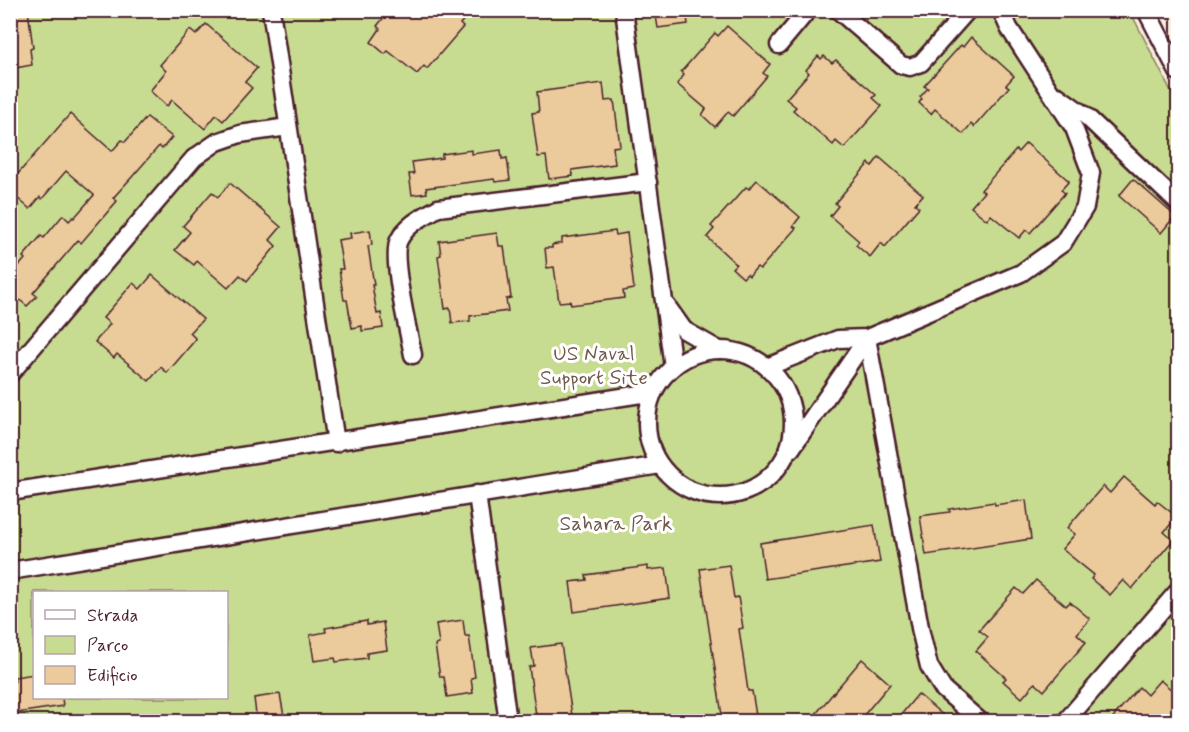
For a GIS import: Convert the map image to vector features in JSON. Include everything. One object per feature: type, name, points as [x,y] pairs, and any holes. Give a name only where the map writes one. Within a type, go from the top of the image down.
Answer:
[{"type":"street","points":[[271,10],[336,442]]},
{"type":"street","points":[[624,10],[673,368]]},
{"type":"street","points":[[779,45],[808,10]]},
{"type":"street","points":[[838,10],[901,65],[910,67],[921,63],[968,10]]},
{"type":"street","points":[[767,368],[838,339],[867,338],[1020,273],[1062,243],[1085,207],[1091,173],[1074,128],[1009,28],[1001,10]]},
{"type":"street","points":[[1146,10],[1179,72]]},
{"type":"street","points":[[1050,90],[1087,117],[1179,203]]},
{"type":"street","points":[[10,374],[194,158],[217,142],[240,134],[288,127]]},
{"type":"street","points":[[413,355],[397,265],[398,242],[412,223],[438,208],[648,182]]},
{"type":"street","points":[[664,303],[684,330],[718,350],[744,355],[767,368],[782,383],[790,403],[793,424],[790,445],[781,464]]},
{"type":"street","points":[[718,350],[694,355],[673,368],[654,392],[648,417],[649,442],[660,465],[676,482],[697,493],[720,497],[743,493],[764,482],[781,464],[867,338]]},
{"type":"street","points":[[867,338],[929,666],[943,689],[981,722]]},
{"type":"street","points":[[10,492],[654,392]]},
{"type":"street","points":[[10,571],[660,465]]},
{"type":"street","points":[[477,494],[508,722]]},
{"type":"street","points":[[1065,722],[1179,591]]},
{"type":"green space","name":"US Naval Support Site","points":[[10,11],[1130,11],[1178,105],[1178,721],[11,721]]},
{"type":"building","points":[[10,10],[28,10],[33,48],[30,49],[32,65],[10,69]]},
{"type":"building","points":[[390,10],[472,10],[460,24],[463,27],[427,69],[424,66],[417,74],[388,51],[385,54],[371,42],[380,29],[377,26]]},
{"type":"building","points":[[655,10],[686,10],[688,24],[658,28]]},
{"type":"building","points":[[206,24],[257,68],[245,82],[252,88],[223,121],[216,115],[205,129],[172,100],[167,106],[150,91],[166,71],[160,65],[190,30],[196,35]]},
{"type":"building","points":[[727,26],[770,64],[763,73],[767,76],[733,116],[728,112],[715,127],[702,115],[706,109],[677,84],[684,75],[681,72],[715,33],[718,36]]},
{"type":"building","points":[[971,37],[1014,76],[1006,85],[1009,87],[974,127],[971,124],[963,134],[935,109],[931,114],[919,103],[922,99],[920,97],[928,88],[924,86]]},
{"type":"building","points":[[818,56],[821,59],[824,56],[832,63],[836,60],[876,95],[873,98],[882,106],[844,148],[836,141],[833,145],[793,110],[796,107],[786,99],[809,73],[806,70]]},
{"type":"building","points":[[603,83],[605,101],[614,100],[620,146],[613,147],[615,164],[572,170],[573,176],[549,179],[546,156],[538,157],[532,113],[539,112],[537,92]]},
{"type":"building","points":[[70,114],[112,151],[122,140],[125,142],[147,117],[172,137],[162,149],[159,146],[113,198],[117,201],[81,243],[78,240],[33,293],[37,296],[27,306],[10,292],[10,276],[41,236],[44,238],[63,215],[69,221],[74,218],[94,195],[66,171],[42,199],[40,197],[30,209],[10,192],[10,183]]},
{"type":"building","points":[[1026,143],[1069,181],[1061,190],[1065,193],[1030,233],[1026,230],[1019,238],[991,215],[987,220],[971,207],[984,192],[981,190],[1016,150],[1018,152]]},
{"type":"building","points":[[472,150],[472,154],[501,150],[502,159],[507,158],[510,180],[495,182],[494,179],[426,188],[427,193],[412,195],[409,174],[414,174],[412,162],[442,158],[442,154]]},
{"type":"building","points":[[879,157],[923,195],[915,204],[919,207],[885,247],[881,243],[870,257],[856,245],[859,241],[830,216],[838,206],[835,203],[869,163],[872,166]]},
{"type":"building","points":[[1133,179],[1175,216],[1161,233],[1119,196]]},
{"type":"building","points":[[757,180],[800,217],[793,226],[796,228],[760,269],[757,267],[749,276],[747,274],[743,278],[732,268],[736,264],[707,237],[714,229],[711,226],[746,187],[749,189]]},
{"type":"building","points":[[230,183],[281,227],[270,240],[276,246],[247,281],[240,275],[228,288],[197,261],[194,265],[175,250],[190,232],[183,226],[212,192],[218,197]]},
{"type":"building","points":[[370,230],[372,245],[368,246],[374,285],[372,285],[377,314],[381,313],[383,328],[362,331],[362,326],[352,328],[347,300],[344,300],[339,269],[343,269],[338,240],[351,238],[350,233]]},
{"type":"building","points":[[615,231],[616,235],[627,233],[634,289],[623,291],[624,298],[571,305],[570,301],[559,302],[554,267],[547,268],[545,248],[552,248],[552,245],[562,243],[562,238]]},
{"type":"building","points":[[497,233],[499,246],[504,246],[511,298],[506,299],[508,311],[470,316],[470,321],[452,323],[450,308],[445,309],[438,256],[441,255],[439,241]]},
{"type":"building","points":[[152,275],[203,319],[190,333],[196,339],[167,373],[161,367],[149,381],[117,354],[114,358],[95,342],[110,324],[103,318],[133,283],[140,289]]},
{"type":"building","points":[[1124,477],[1155,504],[1157,501],[1177,517],[1164,532],[1173,540],[1132,589],[1123,580],[1110,595],[1091,579],[1094,575],[1062,549],[1075,534],[1067,528],[1103,486],[1110,493]]},
{"type":"building","points":[[1026,500],[1031,539],[926,555],[920,516],[994,502],[995,505]]},
{"type":"building","points":[[874,525],[880,562],[765,579],[760,543]]},
{"type":"building","points":[[729,565],[734,598],[738,597],[743,628],[739,629],[748,691],[752,691],[757,722],[723,722],[700,569]]},
{"type":"building","points":[[648,566],[648,570],[666,568],[670,598],[574,612],[570,582],[587,580],[586,575]]},
{"type":"building","points":[[1036,580],[1066,606],[1070,602],[1090,619],[1077,634],[1086,642],[1044,691],[1035,683],[1022,698],[1003,681],[1006,678],[976,651],[988,637],[979,630],[1016,588],[1023,594]]},
{"type":"building","points":[[463,620],[465,636],[469,636],[475,677],[471,678],[473,693],[447,697],[444,677],[440,677],[435,645],[439,644],[436,624]]},
{"type":"building","points":[[367,621],[367,625],[383,622],[387,650],[367,653],[367,658],[336,662],[335,658],[314,661],[310,635],[326,632],[325,628]]},
{"type":"building","points":[[561,644],[573,722],[537,722],[529,667],[534,666],[531,648]]},
{"type":"building","points":[[862,659],[890,684],[858,722],[809,722]]},
{"type":"building","points":[[33,674],[33,699],[62,699],[63,706],[10,714],[10,682],[15,681],[14,677]]},
{"type":"building","points":[[1160,680],[1179,696],[1179,722],[1109,722],[1139,687],[1147,695]]},
{"type":"building","points":[[280,694],[285,722],[257,722],[254,698]]},
{"type":"building","points":[[918,694],[951,722],[895,722]]},
{"type":"park label","name":"Sahara Park","points":[[616,524]]}]
